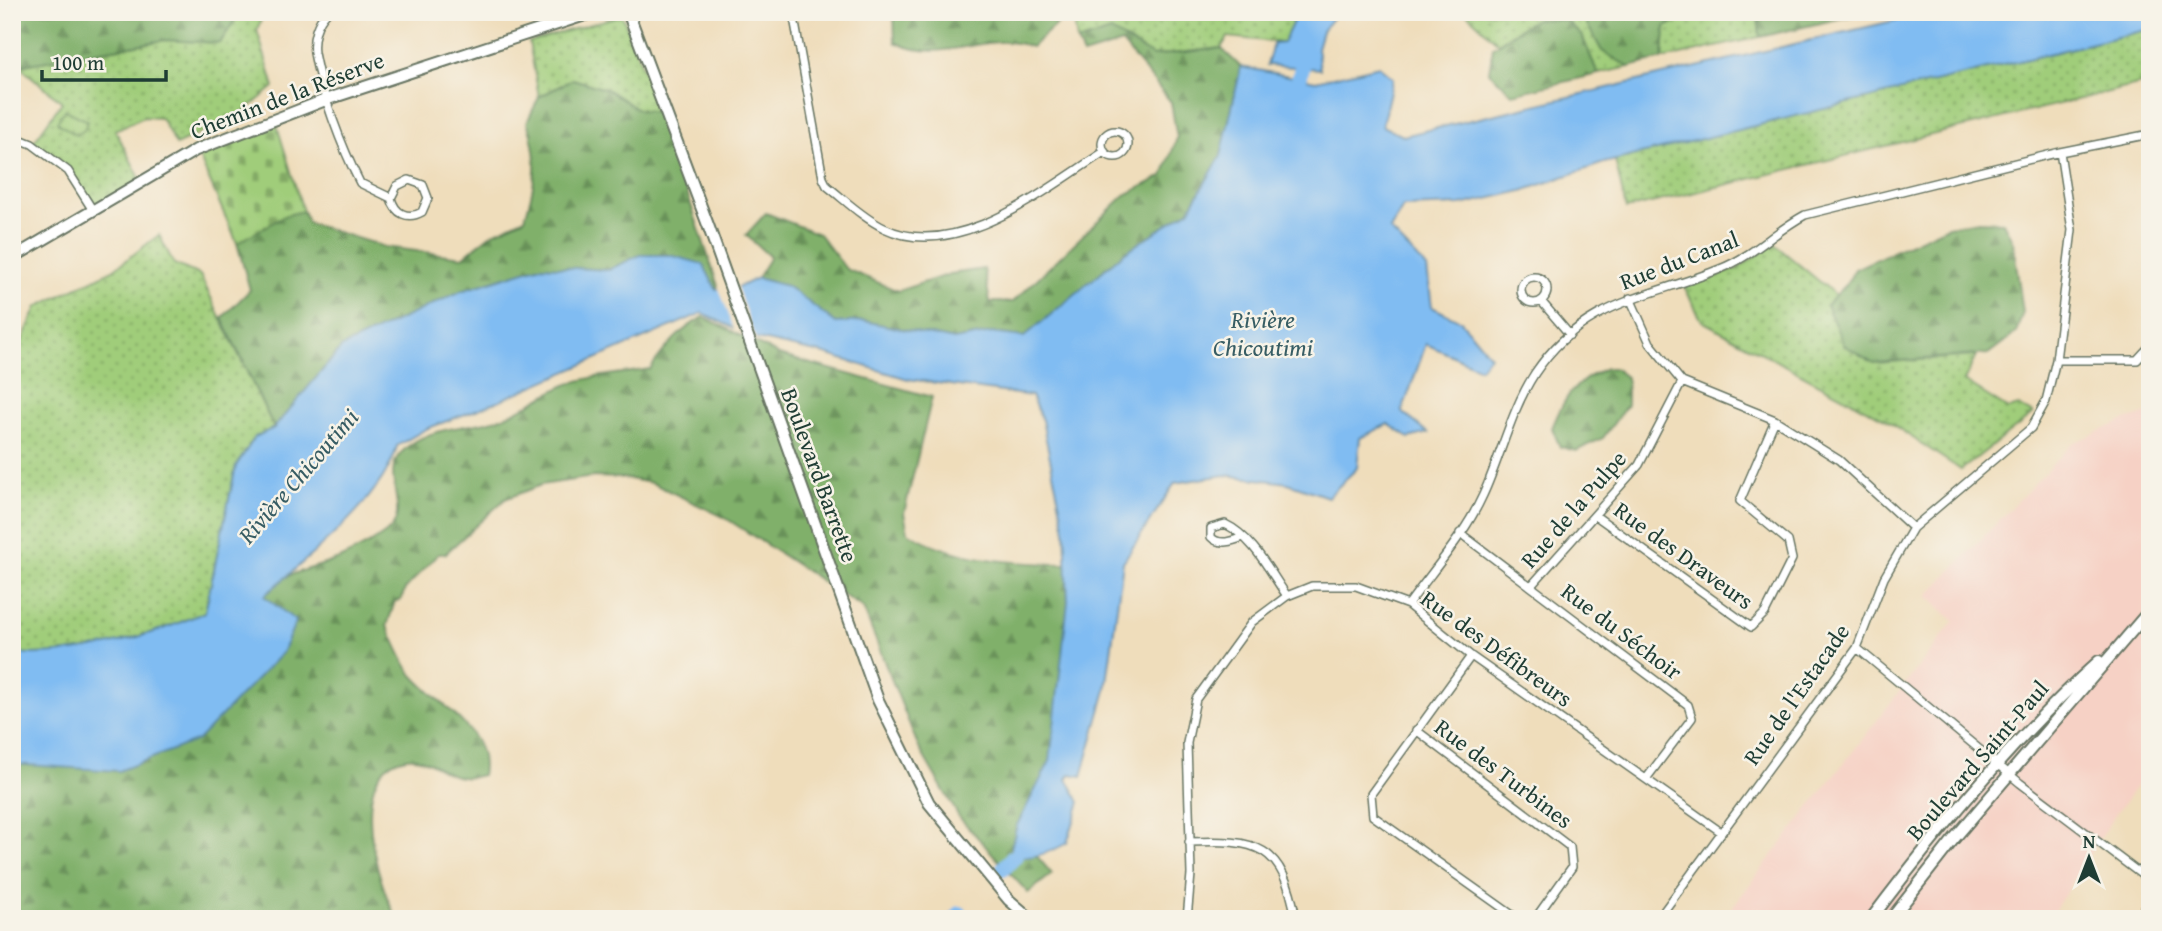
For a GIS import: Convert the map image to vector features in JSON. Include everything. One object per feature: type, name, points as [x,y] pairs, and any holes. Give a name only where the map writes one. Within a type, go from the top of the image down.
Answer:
[{"type":"street","points":[[327,12],[315,33],[314,51],[328,99],[360,183],[391,198],[397,211],[410,216],[422,212],[428,198],[423,185],[410,180],[397,186],[391,198]]},
{"type":"street","name":"Chemin de la Réserve","points":[[12,258],[196,150],[328,99],[594,12]]},
{"type":"street","name":"Boulevard Barrette","points":[[628,12],[708,225],[878,700],[929,803],[1009,900],[1031,919]]},
{"type":"street","points":[[793,12],[823,178],[827,186],[884,229],[926,236],[949,236],[970,230],[1023,202],[1104,152]]},
{"type":"street","name":"Rue du Canal","points":[[1408,605],[1460,533],[1482,497],[1535,373],[1570,335],[1597,314],[1630,298],[1721,269],[1758,249],[1788,224],[1805,215],[2060,152],[2150,134]]},
{"type":"street","points":[[14,140],[32,144],[68,171],[92,209]]},
{"type":"street","name":"Rue de l'Estacade","points":[[1658,919],[1857,648],[1884,578],[1913,528],[2031,428],[2046,401],[2056,360],[2072,230],[2060,152]]},
{"type":"street","points":[[1630,298],[1650,343],[1682,382],[1775,421],[1839,460],[1913,528]]},
{"type":"street","points":[[1541,301],[1570,335]]},
{"type":"street","points":[[2056,360],[2137,360],[2150,346]]},
{"type":"street","name":"Rue de la Pulpe","points":[[1531,586],[1639,465],[1682,382]]},
{"type":"street","name":"Rue des Draveurs","points":[[1596,516],[1751,627],[1765,613],[1792,559],[1788,541],[1740,501],[1747,478],[1775,421]]},
{"type":"street","name":"Rue du Séchoir","points":[[1460,533],[1688,705],[1692,718],[1646,779]]},
{"type":"street","points":[[1243,537],[1287,596]]},
{"type":"street","name":"Rue des Défibreurs","points":[[1187,919],[1191,874],[1188,743],[1196,699],[1252,622],[1287,596],[1312,586],[1356,586],[1408,605],[1471,656],[1721,832]]},
{"type":"street","name":"Boulevard Saint-Paul","points":[[1891,919],[2150,610]]},
{"type":"street","name":"Boulevard Saint-Paul","points":[[1871,919],[1998,764],[2057,699],[2124,638]]},
{"type":"street","points":[[1857,648],[2010,774],[2150,881]]},
{"type":"street","points":[[1471,656],[1371,793],[1373,816],[1518,919]]},
{"type":"street","name":"Rue des Turbines","points":[[1416,730],[1570,847],[1572,867],[1535,919]]},
{"type":"street","points":[[1189,842],[1228,841],[1259,846],[1279,867],[1296,919]]},
{"type":"street","points":[[2137,919],[2150,900]]},
{"type":"shaded area","points":[[2150,413],[2150,768],[2112,819],[2049,919],[1723,919],[1954,621],[1927,596],[2073,443],[2125,420]]},
{"type":"green space","points":[[12,12],[240,12],[220,43],[164,40],[19,66],[12,59]]},
{"type":"green space","points":[[240,12],[264,12],[257,30],[274,87],[241,114],[176,145],[161,118],[144,117],[115,130],[142,182],[92,209],[68,171],[32,144],[62,102],[19,66],[164,40],[220,43]]},
{"type":"green space","points":[[894,12],[1070,12],[1031,47],[997,42],[930,51],[913,49],[895,42]]},
{"type":"green space","points":[[1073,12],[1290,12],[1293,22],[1283,43],[1228,37],[1221,48],[1153,56],[1111,31],[1077,42]]},
{"type":"green space","points":[[1465,12],[1580,12],[1602,50],[1629,67],[1598,74],[1582,36],[1520,28],[1498,43]]},
{"type":"green space","points":[[1580,12],[1684,12],[1683,18],[1665,27],[1663,59],[1629,67],[1602,51]]},
{"type":"green space","points":[[1684,12],[1763,12],[1758,16],[1760,37],[1663,59],[1665,27],[1683,18]]},
{"type":"green space","points":[[1763,12],[1868,12],[1760,37],[1758,16]]},
{"type":"green space","points":[[622,15],[660,112],[639,110],[608,90],[573,79],[539,97],[529,42]]},
{"type":"green space","points":[[1535,19],[1566,20],[1582,36],[1598,74],[1513,94],[1489,72],[1493,47]]},
{"type":"green space","points":[[2150,29],[2150,82],[1626,209],[1615,160]]},
{"type":"green space","points":[[1111,31],[1153,56],[1221,48],[1241,67],[1221,156],[1189,210],[1124,253],[1024,337],[991,333],[954,340],[864,321],[836,323],[787,286],[757,278],[770,257],[746,235],[766,213],[819,234],[846,269],[898,291],[950,274],[984,269],[990,302],[1013,302],[1125,195],[1163,176],[1177,138],[1171,102],[1122,43],[1083,55],[1077,42]]},
{"type":"green space","points":[[573,79],[608,90],[639,110],[660,112],[719,289],[640,255],[608,270],[541,266],[461,291],[342,347],[274,428],[222,318],[250,290],[237,243],[286,215],[303,211],[308,223],[385,247],[463,257],[491,234],[525,218],[535,170],[534,147],[527,122],[539,97]]},
{"type":"green space","points":[[65,110],[88,121],[84,130],[76,135],[57,122]]},
{"type":"green space","points":[[275,119],[303,211],[286,215],[237,243],[196,150]]},
{"type":"green space","points":[[1979,221],[2003,222],[2013,242],[2023,312],[2016,333],[1988,354],[1874,363],[1844,345],[1826,305],[1846,285],[1855,269],[1948,226]]},
{"type":"green space","points":[[159,235],[174,264],[200,275],[274,428],[255,437],[236,466],[205,612],[160,630],[111,644],[60,653],[12,653],[12,363],[37,307],[113,270]]},
{"type":"green space","points":[[1774,244],[1836,295],[1826,305],[1874,363],[1976,356],[1964,381],[2008,409],[2019,406],[2033,414],[1961,470],[1883,418],[1702,321],[1684,286],[1735,270]]},
{"type":"green space","points":[[704,317],[779,355],[932,397],[904,513],[908,532],[945,549],[964,554],[1006,561],[1067,564],[1068,608],[1051,762],[1015,830],[1052,874],[1028,893],[959,817],[919,748],[863,608],[724,517],[652,483],[593,477],[541,485],[505,499],[445,554],[438,554],[405,589],[401,600],[395,601],[387,626],[405,663],[412,674],[460,719],[478,745],[483,759],[482,775],[469,777],[448,773],[423,760],[402,759],[385,769],[375,785],[370,807],[375,858],[397,919],[12,919],[12,749],[270,586],[298,572],[339,559],[386,533],[394,525],[397,516],[393,474],[395,463],[409,445],[444,430],[503,417],[576,382],[650,369],[674,340]]},
{"type":"green space","points":[[1606,368],[1614,368],[1627,378],[1627,405],[1603,438],[1576,451],[1560,447],[1552,428],[1561,407],[1578,385]]},
{"type":"water","points":[[1290,12],[1337,12],[1322,31],[1317,48],[1320,69],[1267,65],[1273,44],[1283,43],[1293,22]]},
{"type":"water","name":"Rivière Chicoutimi","points":[[1931,12],[2150,12],[2150,29],[1604,163],[1522,191],[1461,205],[1403,207],[1390,230],[1427,268],[1432,307],[1461,321],[1490,356],[1480,368],[1426,344],[1402,412],[1428,433],[1409,438],[1388,424],[1360,438],[1357,468],[1328,497],[1288,483],[1225,475],[1175,483],[1123,562],[1106,690],[1082,776],[1070,774],[1067,779],[1080,802],[1067,843],[1048,852],[1021,857],[1015,856],[1011,848],[1017,825],[1050,761],[1068,601],[1065,530],[1042,420],[1031,396],[908,379],[825,354],[757,339],[702,313],[489,405],[426,429],[397,446],[390,466],[360,507],[264,596],[296,621],[282,653],[198,740],[119,771],[12,764],[12,653],[60,653],[111,644],[160,630],[205,612],[236,466],[255,437],[274,428],[342,347],[461,291],[541,266],[608,270],[640,255],[670,255],[703,264],[716,289],[739,287],[757,278],[787,286],[836,323],[864,321],[954,340],[991,333],[1024,337],[1124,253],[1189,210],[1221,156],[1241,67],[1316,81],[1379,66],[1393,78],[1382,126],[1403,136]]},
{"type":"pier","points":[[736,284],[756,340],[735,332],[718,286]]},
{"type":"waterway","name":"Rivière Chicoutimi","points":[[1294,99],[1316,12]]},
{"type":"waterway","points":[[1003,869],[1015,856]]},
{"type":"waterway","points":[[956,919],[960,914]]}]
